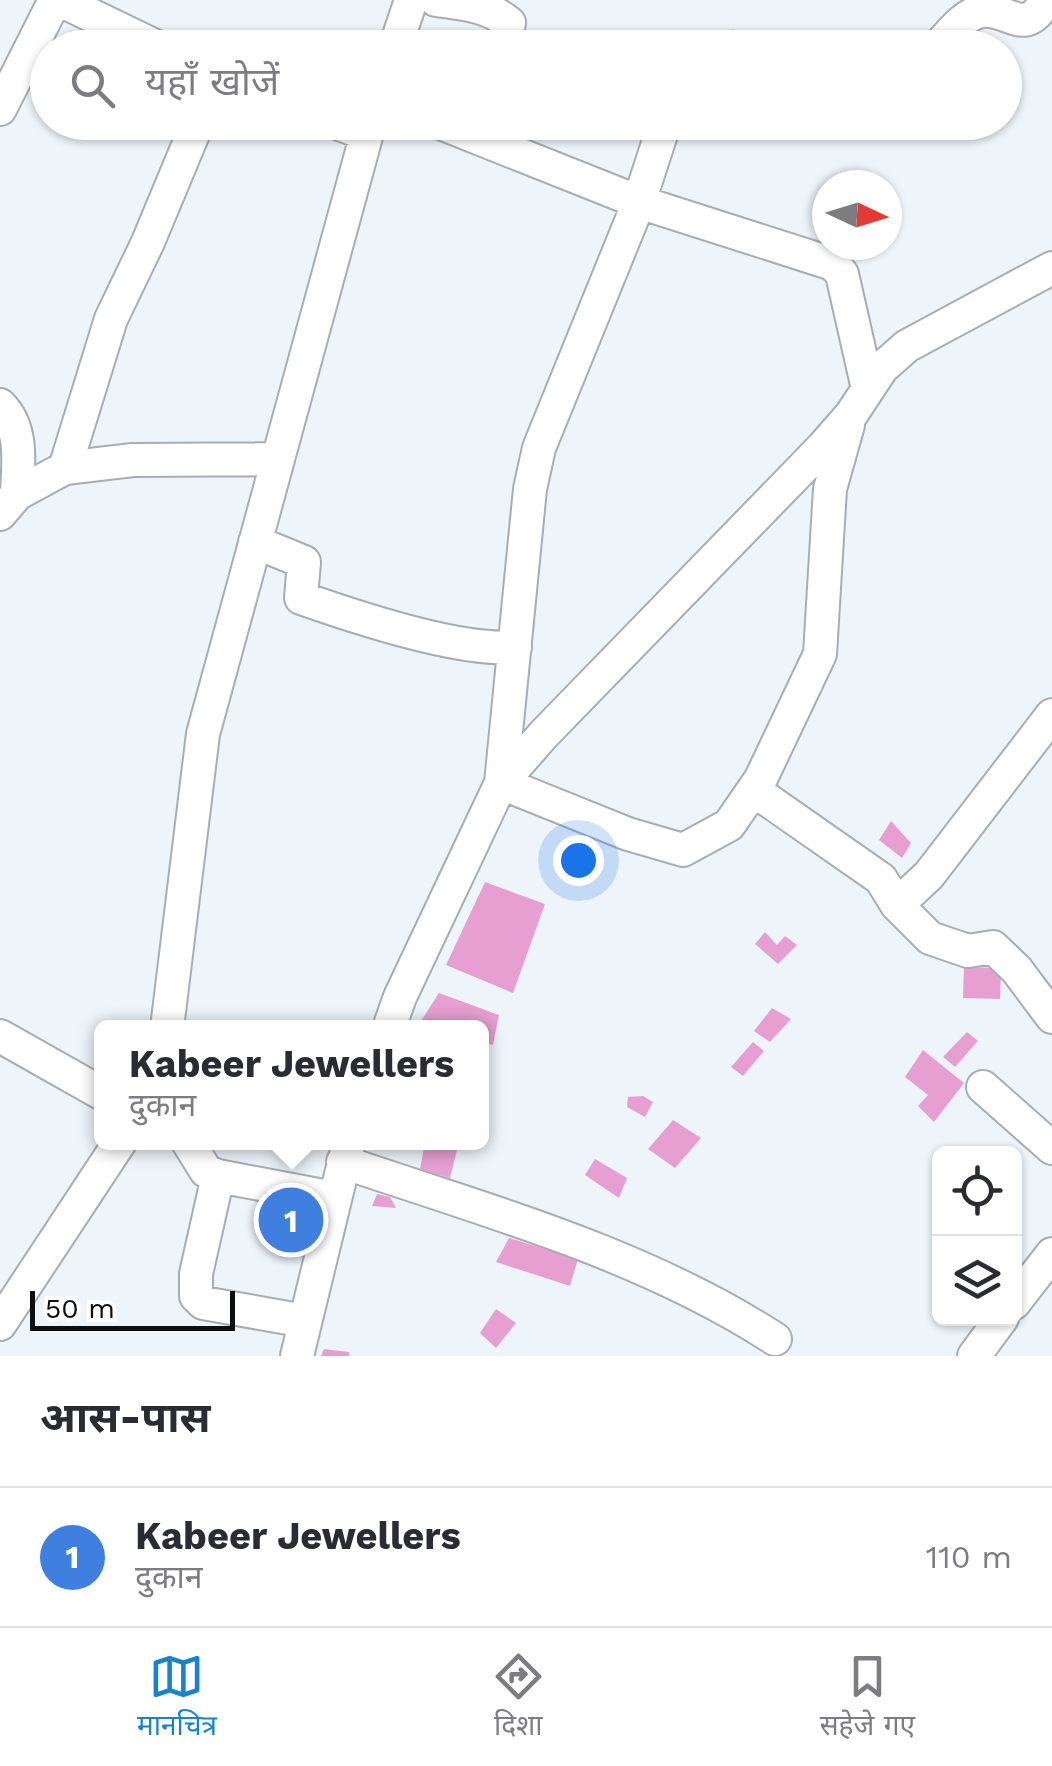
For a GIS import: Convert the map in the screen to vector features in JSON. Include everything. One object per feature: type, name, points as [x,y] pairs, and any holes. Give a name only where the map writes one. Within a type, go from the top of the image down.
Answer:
[{"type":"street","points":[[42,30],[58,0],[121,30]]},
{"type":"street","points":[[401,30],[411,0]]},
{"type":"street","points":[[436,0],[483,7],[509,23],[508,30]]},
{"type":"street","points":[[953,30],[983,11],[1027,20],[1036,15],[1046,0]]},
{"type":"street","points":[[0,109],[30,53]]},
{"type":"street","points":[[64,468],[111,319],[190,140]]},
{"type":"street","points":[[168,1020],[203,734],[365,140]]},
{"type":"street","points":[[483,140],[639,202],[833,264],[842,274],[859,402],[830,490],[820,654],[755,791],[881,879],[898,905],[930,938],[968,951],[993,947],[1018,970],[1052,1017]]},
{"type":"street","points":[[501,783],[530,489],[539,448],[639,202],[660,140]]},
{"type":"street","points":[[392,1020],[501,783],[859,402],[882,368],[906,346],[1052,268]]},
{"type":"street","points":[[0,406],[9,414],[18,441],[9,504]]},
{"type":"street","points":[[9,504],[64,468],[133,460],[278,459]]},
{"type":"street","points":[[255,542],[304,562],[301,598],[352,616],[492,649],[515,646]]},
{"type":"street","points":[[898,905],[928,875],[1052,715]]},
{"type":"street","points":[[501,783],[628,834],[683,850],[730,825],[760,780]]},
{"type":"street","points":[[0,1036],[94,1088]]},
{"type":"street","points":[[983,1087],[1052,1148]]},
{"type":"street","points":[[0,1324],[115,1150]]},
{"type":"street","points":[[193,1150],[206,1171],[218,1176],[334,1198]]},
{"type":"street","points":[[297,1356],[346,1152],[590,1246],[738,1315],[775,1340]]},
{"type":"street","points":[[218,1176],[196,1274],[196,1296],[203,1304],[305,1321]]},
{"type":"street","points":[[1022,1293],[1052,1254]]},
{"type":"street","points":[[974,1356],[996,1326]]},
{"type":"building","points":[[891,821],[911,843],[902,858],[879,840]]},
{"type":"building","points":[[485,882],[545,904],[513,993],[446,965]]},
{"type":"building","points":[[765,932],[777,945],[785,936],[797,945],[778,964],[755,944]]},
{"type":"building","points":[[964,967],[1001,968],[1000,999],[963,998]]},
{"type":"building","points":[[439,993],[499,1015],[493,1045],[489,1044],[489,1020],[422,1020]]},
{"type":"building","points":[[772,1008],[791,1019],[770,1042],[754,1031]]},
{"type":"building","points":[[967,1032],[978,1041],[955,1067],[943,1057]]},
{"type":"building","points":[[753,1042],[764,1051],[743,1076],[731,1067]]},
{"type":"building","points":[[923,1050],[964,1083],[934,1122],[918,1106],[928,1095],[905,1077]]},
{"type":"building","points":[[643,1096],[653,1102],[645,1117],[627,1107],[628,1097]]},
{"type":"building","points":[[673,1120],[701,1138],[675,1168],[648,1149]]},
{"type":"building","points":[[424,1150],[457,1150],[450,1178],[420,1169]]},
{"type":"building","points":[[595,1159],[627,1178],[619,1198],[585,1175]]},
{"type":"building","points":[[377,1194],[390,1197],[396,1208],[372,1206]]},
{"type":"building","points":[[509,1238],[578,1259],[570,1286],[496,1262]]},
{"type":"building","points":[[496,1309],[516,1323],[496,1348],[480,1333]]},
{"type":"building","points":[[324,1349],[349,1352],[349,1356],[321,1356]]},
{"type":"place","name":"Kabeer Jewellers","points":[[291,1220]]}]
